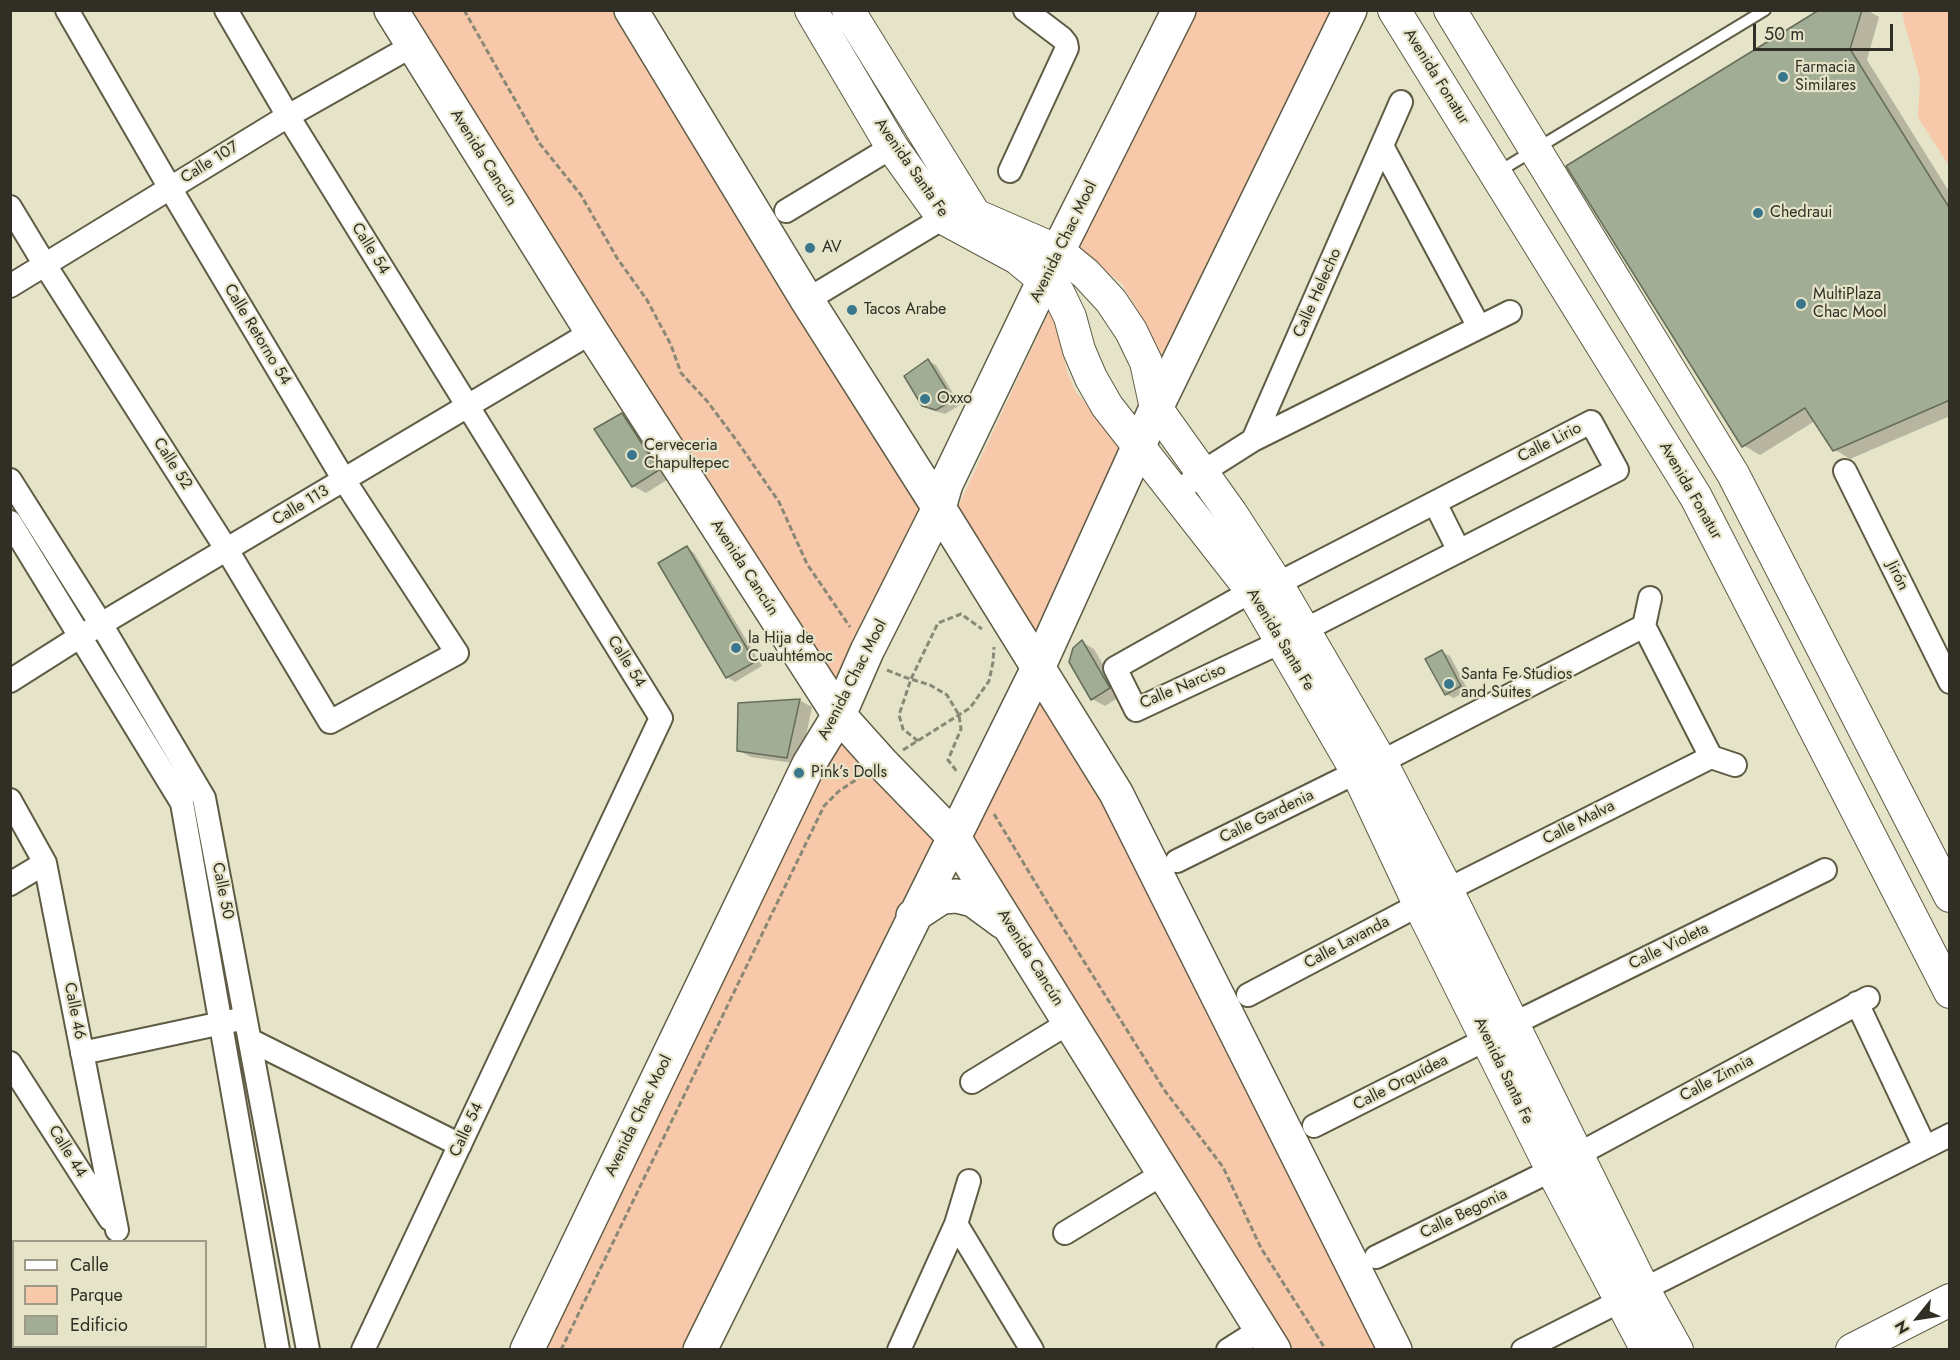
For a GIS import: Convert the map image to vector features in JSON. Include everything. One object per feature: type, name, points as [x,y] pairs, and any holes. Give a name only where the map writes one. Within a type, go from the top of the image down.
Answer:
[{"type":"main road","name":"Avenida Cancún","points":[[391,10],[592,332],[839,715],[953,836],[1268,1339]]},
{"type":"main road","points":[[631,10],[807,300],[938,494],[1038,668],[1116,793],[1395,1350]]},
{"type":"main road","name":"Avenida Chac Mool","points":[[527,1350],[804,774],[839,715],[938,494],[1179,10]]},
{"type":"main road","points":[[700,1350],[913,916],[1038,668],[1156,408],[1350,10]]},
{"type":"main road","points":[[913,916],[942,897],[957,896],[973,900],[1010,928]]},
{"type":"street","name":"Calle Retorno 54","points":[[67,10],[344,480],[456,653],[330,722]]},
{"type":"street","name":"Calle 54","points":[[226,10],[288,116],[661,718],[363,1350]]},
{"type":"street","name":"Avenida Santa Fe","points":[[811,10],[892,147],[943,218],[1017,258],[1086,274],[1111,300],[1131,331],[1146,362],[1156,408],[1231,513],[1265,588],[1369,767],[1447,890],[1500,1031],[1632,1296],[1647,1350]]},
{"type":"street","name":"Avenida Santa Fe","points":[[848,10],[975,215],[1052,266],[1058,292],[1071,317],[1079,350],[1107,406],[1175,495],[1265,588]]},
{"type":"street","points":[[1010,171],[1067,48],[1062,38],[1025,10]]},
{"type":"street","name":"Avenida Fonatur","points":[[1394,10],[1696,497],[1950,992]]},
{"type":"street","points":[[1450,10],[1733,474],[1942,862],[1950,896]]},
{"type":"street","name":"Calle 107","points":[[10,286],[288,116],[412,46]]},
{"type":"street","name":"Calle Helecho","points":[[1253,440],[1401,102]]},
{"type":"street","points":[[1382,146],[1479,327]]},
{"type":"street","points":[[786,211],[892,147]]},
{"type":"street","name":"Calle 52","points":[[10,207],[227,550],[330,722]]},
{"type":"street","points":[[807,300],[943,218]]},
{"type":"street","points":[[1175,495],[1201,473],[1253,440],[1510,312]]},
{"type":"street","name":"Calle 113","points":[[10,681],[101,624],[592,332]]},
{"type":"street","name":"Calle Lirio","points":[[1265,588],[1590,422],[1617,470],[1293,636]]},
{"type":"street","name":"Jirón","points":[[1845,471],[1950,682]]},
{"type":"street","points":[[1696,497],[1733,474]]},
{"type":"street","name":"Calle 50","points":[[10,480],[101,624],[204,798],[308,1350]]},
{"type":"street","points":[[1435,503],[1459,551]]},
{"type":"street","name":"Calle 50","points":[[10,522],[182,803],[278,1350]]},
{"type":"street","name":"Calle Narciso","points":[[1265,588],[1115,668],[1136,710],[1293,636]]},
{"type":"street","points":[[1650,598],[1644,626],[1711,756],[1735,765]]},
{"type":"street","points":[[1369,767],[1644,626]]},
{"type":"street","name":"Calle Malva","points":[[1447,890],[1711,756]]},
{"type":"street","name":"Avenida Santa Fe","points":[[1369,767],[1419,904],[1500,1031]]},
{"type":"street","name":"Calle Gardenia","points":[[1177,861],[1369,767]]},
{"type":"street","name":"Calle 46","points":[[10,800],[45,862],[120,1236]]},
{"type":"street","points":[[10,884],[45,862]]},
{"type":"street","points":[[1894,884],[1942,862]]},
{"type":"street","name":"Calle Violeta","points":[[1500,1031],[1824,870]]},
{"type":"street","name":"Calle Lavanda","points":[[1248,995],[1447,890]]},
{"type":"street","name":"Calle Zinnia","points":[[1564,1162],[1862,1001],[1925,1147]]},
{"type":"street","points":[[972,1082],[1070,1022]]},
{"type":"street","points":[[82,1053],[221,1023],[248,1030],[460,1145]]},
{"type":"street","name":"Calle Orquídea","points":[[1314,1126],[1500,1031]]},
{"type":"street","name":"Calle 44","points":[[10,1063],[120,1236]]},
{"type":"street","points":[[1523,1350],[1950,1135]]},
{"type":"street","name":"Calle Begonia","points":[[1376,1257],[1564,1162]]},
{"type":"street","points":[[1065,1233],[1164,1173]]},
{"type":"street","points":[[899,1350],[956,1224],[969,1181]]},
{"type":"street","points":[[956,1224],[1032,1350]]},
{"type":"street","name":"Avenida Santa Fe","points":[[1632,1296],[1677,1350]]},
{"type":"street","points":[[1852,1350],[1950,1300]]},
{"type":"street","points":[[1228,1350],[1268,1339]]},
{"type":"lane","points":[[1496,174],[1765,10]]},
{"type":"path","points":[[464,10],[540,144],[581,195],[617,258],[647,300],[671,345],[681,373],[738,441],[779,502],[807,564],[867,651],[879,666],[930,685],[947,695],[959,715],[961,729],[948,760],[953,769],[994,813],[1165,1091],[1223,1167],[1261,1248],[1326,1350]]},
{"type":"path","points":[[918,741],[903,729],[899,715],[911,679],[938,623],[961,614],[981,627],[987,636]]},
{"type":"path","points":[[561,1350],[824,806],[839,791],[970,708],[989,681],[994,644]]},
{"type":"green space","points":[[403,11],[625,11],[919,509],[867,651],[834,687]]},
{"type":"green space","points":[[1192,11],[1333,11],[1161,363],[1148,327],[1122,284],[1098,265],[1075,253]]},
{"type":"green space","points":[[1902,11],[1949,11],[1949,166],[1918,117],[1920,79]]},
{"type":"green space","points":[[1053,303],[1067,372],[1076,392],[1101,422],[1124,442],[1035,637],[958,507]]},
{"type":"green space","points":[[1039,695],[1155,871],[1395,1349],[1274,1349],[962,834]]},
{"type":"green space","points":[[837,733],[944,838],[697,1349],[530,1350]]},
{"type":"building","name":"MultiPlaza Chac Mool","points":[[1819,10],[1862,10],[1850,49],[1950,209],[1950,400],[1833,451],[1805,408],[1742,447],[1566,166]]},
{"type":"building","points":[[928,359],[953,400],[936,410],[922,406],[904,376]]},
{"type":"building","points":[[622,413],[659,470],[632,487],[594,429]]},
{"type":"building","points":[[687,546],[755,662],[726,678],[658,563]]},
{"type":"building","points":[[1082,640],[1110,688],[1091,700],[1069,662],[1073,648]]},
{"type":"building","points":[[1442,650],[1461,686],[1445,695],[1425,659]]},
{"type":"building","points":[[800,699],[787,758],[737,751],[738,703]]},
{"type":"place","name":"Farmacia Similares","points":[[1783,77]]},
{"type":"place","name":"Chedraui","points":[[1758,213]]},
{"type":"place","name":"AV","points":[[810,248]]},
{"type":"place","name":"MultiPlaza Chac Mool","points":[[1801,304]]},
{"type":"place","name":"Tacos Arabe","points":[[852,310]]},
{"type":"place","name":"Oxxo","points":[[925,399]]},
{"type":"place","name":"Cerveceria Chapultepec","points":[[632,455]]},
{"type":"place","name":"la Hija de Cuauhtémoc","points":[[736,648]]},
{"type":"place","name":"Santa Fe Studios and Suites","points":[[1449,684]]},
{"type":"place","name":"Pink’s Dolls","points":[[799,773]]}]
